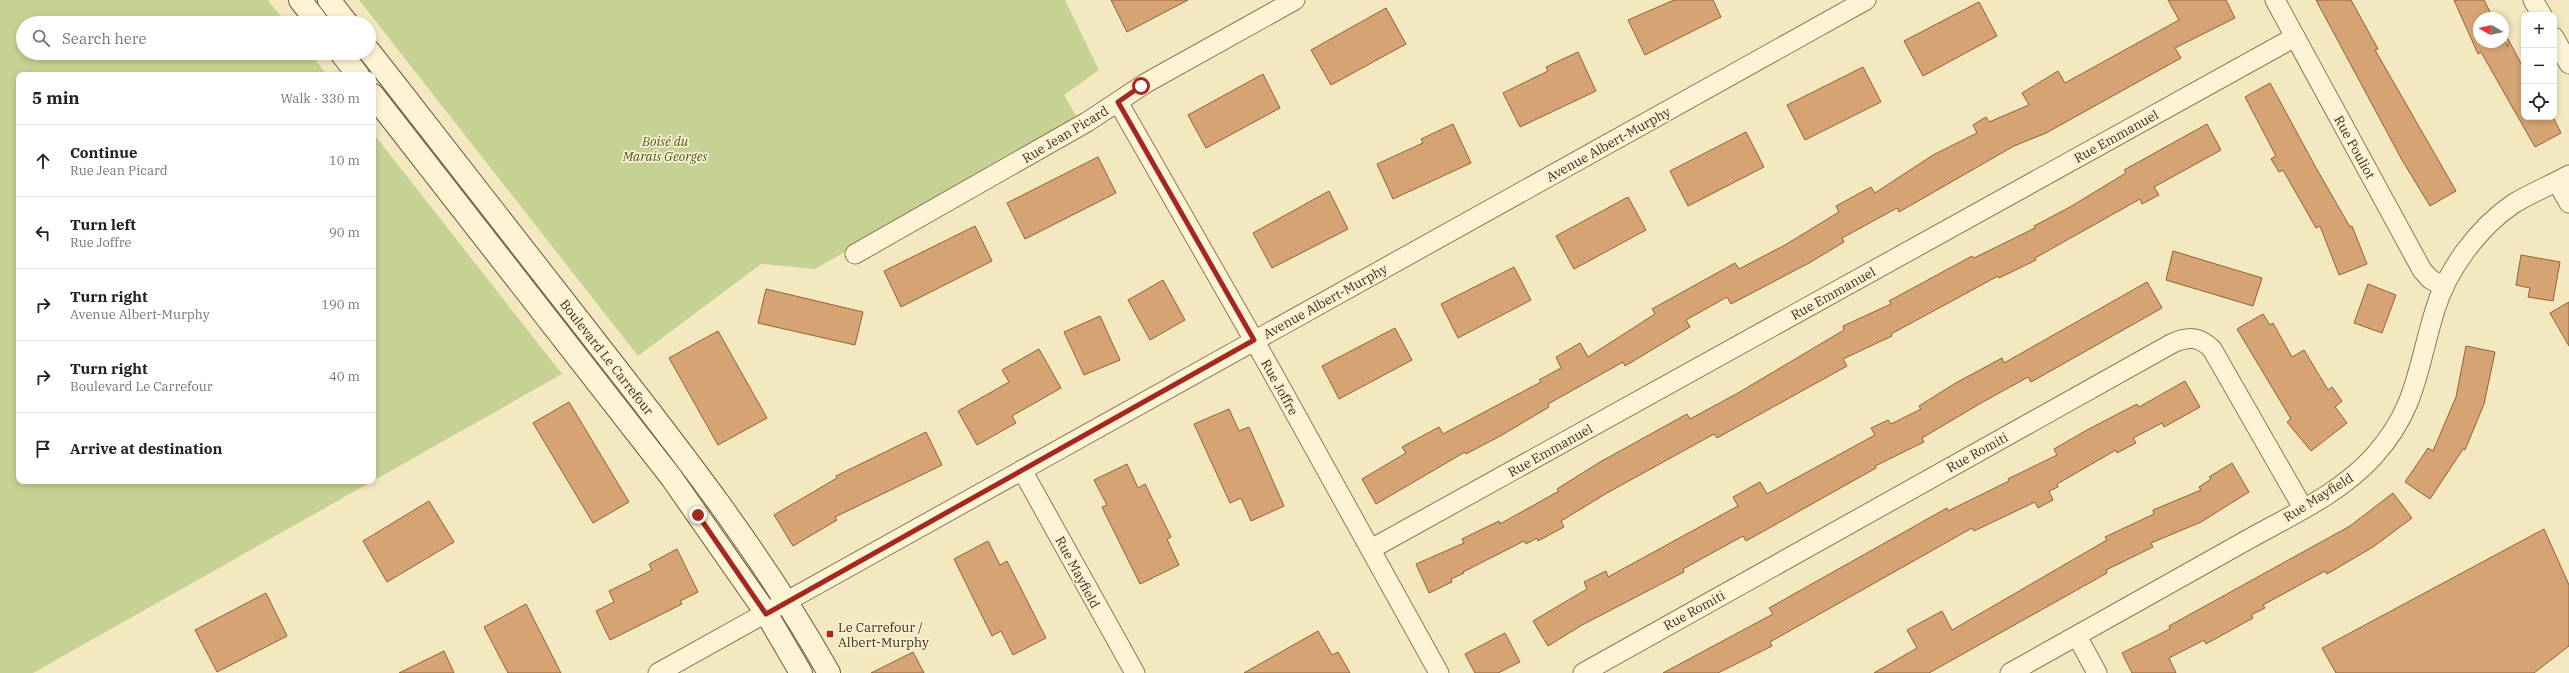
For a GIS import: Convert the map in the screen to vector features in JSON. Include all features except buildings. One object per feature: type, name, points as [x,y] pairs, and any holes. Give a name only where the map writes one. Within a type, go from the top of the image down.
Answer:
[{"type":"street","points":[[300,0],[313,16]]},
{"type":"street","points":[[329,0],[342,16]]},
{"type":"street","name":"Rue Jean Picard","points":[[855,254],[1085,123],[1146,83],[1295,0]]},
{"type":"street","name":"Avenue Albert-Murphy","points":[[658,673],[1866,0]]},
{"type":"street","name":"Rue Pouliot","points":[[2275,0],[2422,270],[2430,279],[2444,287]]},
{"type":"street","points":[[2534,0],[2540,12]]},
{"type":"street","name":"Rue Emmanuel","points":[[1371,549],[2295,37]]},
{"type":"street","points":[[2557,42],[2569,64]]},
{"type":"street","points":[[346,60],[356,72]]},
{"type":"street","name":"Boulevard Le Carrefour","points":[[376,60],[632,387],[756,554],[787,601],[829,673]]},
{"type":"street","name":"Boulevard Le Carrefour","points":[[376,99],[671,478],[766,614],[801,673]]},
{"type":"street","name":"Rue Joffre","points":[[1118,102],[1254,340],[1439,673]]},
{"type":"street","points":[[2563,179],[2569,203]]},
{"type":"street","name":"Rue Mayfield","points":[[2010,673],[2304,508],[2354,477],[2396,428],[2414,391],[2435,309],[2444,287],[2469,248],[2496,218],[2514,204],[2563,179]]},
{"type":"street","name":"Rue Romiti","points":[[1583,673],[2172,344],[2187,338],[2197,338],[2212,349],[2304,508]]},
{"type":"street","name":"Rue Mayfield","points":[[1022,470],[1135,673]]},
{"type":"street","points":[[2077,636],[2097,673]]},
{"type":"green space","points":[[0,0],[268,0],[281,16],[16,16],[16,60],[315,60],[325,72],[16,72],[16,484],[368,484],[33,673],[0,673]]},
{"type":"green space","name":"Boisé du Marais Georges","points":[[359,0],[1065,0],[1099,70],[1064,95],[1078,119],[815,269],[761,264],[638,356],[376,22],[376,16],[372,16]]},
{"type":"green space","points":[[376,137],[562,374],[376,479]]},
{"type":"place","name":"Le Carrefour / Albert-Murphy","points":[[830,634]]},
{"type":"route","points":[[698,515],[766,614],[1254,340],[1118,102],[1141,86]]}]
